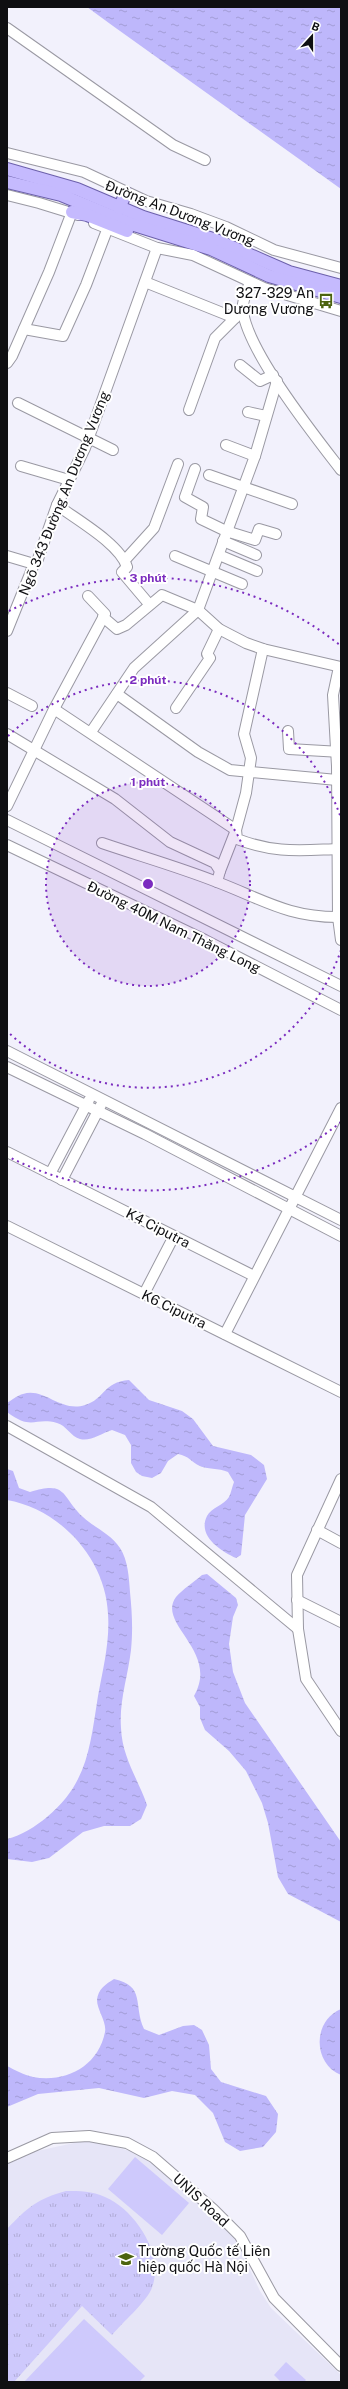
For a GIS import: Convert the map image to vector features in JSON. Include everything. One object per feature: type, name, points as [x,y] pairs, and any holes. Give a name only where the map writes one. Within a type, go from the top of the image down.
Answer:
[{"type":"main road","name":"Đường An Dương Vương","points":[[7,170],[77,189],[119,208],[191,231],[254,263]]},
{"type":"main road","name":"Đường An Dương Vương","points":[[7,182],[61,195],[131,224],[254,263],[341,297]]},
{"type":"main road","points":[[119,208],[126,192]]},
{"type":"main road","points":[[72,212],[87,215],[133,234],[162,235]]},
{"type":"main road","name":"Đường An Dương Vương","points":[[287,276],[341,286]]},
{"type":"street","points":[[7,28],[173,145],[205,160]]},
{"type":"street","name":"Đường An Dương Vương","points":[[7,153],[84,172],[146,202],[191,214],[226,227],[288,255],[341,268]]},
{"type":"street","points":[[7,196],[72,212],[108,230],[158,248],[193,255],[250,282],[341,311]]},
{"type":"street","points":[[7,363],[24,330],[52,266],[72,212]]},
{"type":"street","points":[[24,330],[63,336],[86,286],[108,230]]},
{"type":"street","name":"Ngõ 343 Đường An Dương Vương","points":[[7,631],[34,564],[38,559],[57,505],[89,438],[158,248]]},
{"type":"street","points":[[145,282],[239,315],[275,378],[341,470]]},
{"type":"street","points":[[189,410],[215,338],[239,315],[250,282]]},
{"type":"street","points":[[240,365],[260,381],[275,378]]},
{"type":"street","points":[[91,732],[134,668],[198,610],[214,571],[226,531],[255,456],[275,378]]},
{"type":"street","points":[[18,403],[113,450]]},
{"type":"street","points":[[248,412],[266,416]]},
{"type":"street","points":[[226,445],[255,456]]},
{"type":"street","points":[[125,560],[154,528],[178,464]]},
{"type":"street","points":[[21,466],[69,480]]},
{"type":"street","points":[[195,469],[185,497],[203,507],[201,519],[226,531],[255,540],[259,529],[276,534]]},
{"type":"street","points":[[209,476],[292,504]]},
{"type":"street","points":[[57,505],[116,549],[125,560],[127,567],[122,572],[149,604]]},
{"type":"street","points":[[223,541],[256,555]]},
{"type":"street","points":[[218,555],[257,571]]},
{"type":"street","points":[[7,556],[34,564]]},
{"type":"street","points":[[175,556],[242,584]]},
{"type":"street","points":[[88,596],[105,614],[104,617],[117,629],[126,625],[149,604],[162,595],[198,610],[219,629],[263,649],[340,667],[332,695],[338,752],[337,780],[340,849],[339,917],[341,940]]},
{"type":"street","points":[[7,806],[54,708],[104,617]]},
{"type":"street","points":[[176,708],[210,658],[208,654],[219,629]]},
{"type":"street","points":[[217,882],[236,830],[246,794],[251,758],[244,734],[263,649]]},
{"type":"street","points":[[7,693],[32,706]]},
{"type":"street","points":[[116,694],[198,752],[230,770],[337,780]]},
{"type":"street","points":[[54,708],[236,830],[237,839],[260,848],[298,852],[340,849]]},
{"type":"street","points":[[288,731],[289,749],[338,752]]},
{"type":"street","points":[[7,734],[114,799],[170,842],[216,863],[220,871]]},
{"type":"street","name":"Đường 40M Nam Thăng Long","points":[[7,820],[341,986]]},
{"type":"street","points":[[102,843],[217,882],[276,908],[313,916],[339,917]]},
{"type":"street","name":"Đường 40M Nam Thăng Long","points":[[7,845],[205,940],[341,1010]]},
{"type":"street","points":[[7,1051],[341,1220]]},
{"type":"street","points":[[7,1066],[290,1208],[341,1236]]},
{"type":"street","points":[[50,1174],[92,1093]]},
{"type":"street","points":[[62,1180],[104,1099]]},
{"type":"street","points":[[225,1334],[341,1108]]},
{"type":"street","name":"K4 Ciputra","points":[[7,1152],[254,1276]]},
{"type":"street","name":"K6 Ciputra","points":[[7,1226],[341,1392]]},
{"type":"street","points":[[144,1294],[174,1236]]},
{"type":"street","points":[[10,1428],[151,1507],[298,1629]]},
{"type":"street","points":[[341,1479],[297,1575],[297,1600],[298,1629],[306,1679],[341,1731]]},
{"type":"street","points":[[317,1530],[341,1543]]},
{"type":"street","points":[[297,1600],[341,1622]]},
{"type":"street","name":"UNIS Road","points":[[7,2158],[52,2138],[89,2136],[127,2143],[153,2157],[213,2209],[240,2236],[274,2298],[341,2366]]},
{"type":"shaded area","name":"Trường Quốc tế Liên hiệp quốc Hà Nội","points":[[83,2141],[104,2144],[130,2151],[160,2168],[237,2242],[260,2291],[271,2308],[341,2375],[341,2382],[7,2382],[7,2165],[13,2160],[37,2151]]},
{"type":"green space","points":[[135,2157],[189,2203],[162,2235],[108,2189]]},
{"type":"green space","points":[[66,2191],[91,2192],[105,2197],[116,2203],[137,2223],[151,2250],[154,2263],[155,2277],[151,2290],[138,2307],[112,2335],[82,2306],[14,2382],[7,2382],[7,2229],[27,2209],[48,2197]]},
{"type":"green space","points":[[84,2319],[145,2376],[139,2382],[24,2382]]},
{"type":"green space","points":[[286,2362],[306,2380],[304,2382],[281,2382],[274,2375]]},
{"type":"water","points":[[87,7],[341,7],[341,189],[113,26]]},
{"type":"water","points":[[129,1380],[149,1400],[182,1411],[193,1419],[213,1446],[251,1455],[264,1465],[267,1479],[245,1515],[241,1555],[236,1558],[218,1547],[212,1542],[205,1530],[205,1523],[209,1513],[227,1500],[230,1495],[234,1482],[228,1472],[203,1467],[185,1456],[178,1454],[168,1461],[161,1473],[152,1478],[142,1476],[136,1472],[131,1463],[131,1445],[125,1435],[112,1430],[84,1440],[74,1436],[60,1424],[43,1421],[22,1421],[7,1412],[7,1403],[23,1394],[38,1394],[68,1406],[76,1407],[85,1405],[97,1399],[114,1384],[120,1381]]},
{"type":"water","points":[[7,1469],[13,1471],[19,1488],[30,1492],[51,1488],[58,1489],[67,1497],[83,1517],[108,1535],[123,1553],[129,1575],[132,1628],[130,1660],[121,1708],[122,1739],[127,1758],[147,1805],[141,1819],[130,1826],[104,1826],[83,1832],[49,1858],[32,1862],[7,1859],[7,1839],[18,1836],[47,1817],[61,1804],[79,1777],[89,1747],[104,1665],[107,1645],[108,1614],[105,1594],[99,1574],[89,1556],[77,1540],[62,1526],[45,1514],[26,1505],[7,1500]]},
{"type":"water","points":[[207,1574],[236,1598],[238,1605],[233,1617],[229,1644],[233,1672],[245,1703],[341,1842],[341,1922],[288,1894],[278,1877],[268,1823],[262,1803],[246,1771],[229,1751],[205,1730],[200,1718],[200,1707],[194,1696],[200,1680],[199,1665],[194,1652],[174,1618],[172,1607],[176,1597],[185,1588],[202,1575]]},
{"type":"water","points":[[114,1979],[131,1986],[135,1992],[144,2029],[159,2035],[183,2026],[194,2025],[202,2030],[209,2045],[211,2069],[221,2082],[266,2096],[278,2114],[276,2132],[263,2147],[240,2151],[225,2142],[213,2113],[195,2095],[172,2091],[144,2098],[99,2088],[38,2094],[7,2107],[7,2066],[33,2077],[57,2077],[68,2075],[78,2070],[88,2063],[95,2055],[105,2032],[103,2020],[97,2004],[98,1996],[103,1987]]},
{"type":"water","points":[[341,2009],[341,2075],[325,2062],[321,2052],[320,2042],[321,2032],[325,2023],[332,2015]]},
{"type":"place","name":"327-329 An Dương Vương","points":[[326,301]]},
{"type":"place","name":"Trường Quốc tế Liên hiệp quốc Hà Nội","points":[[126,2259]]}]
